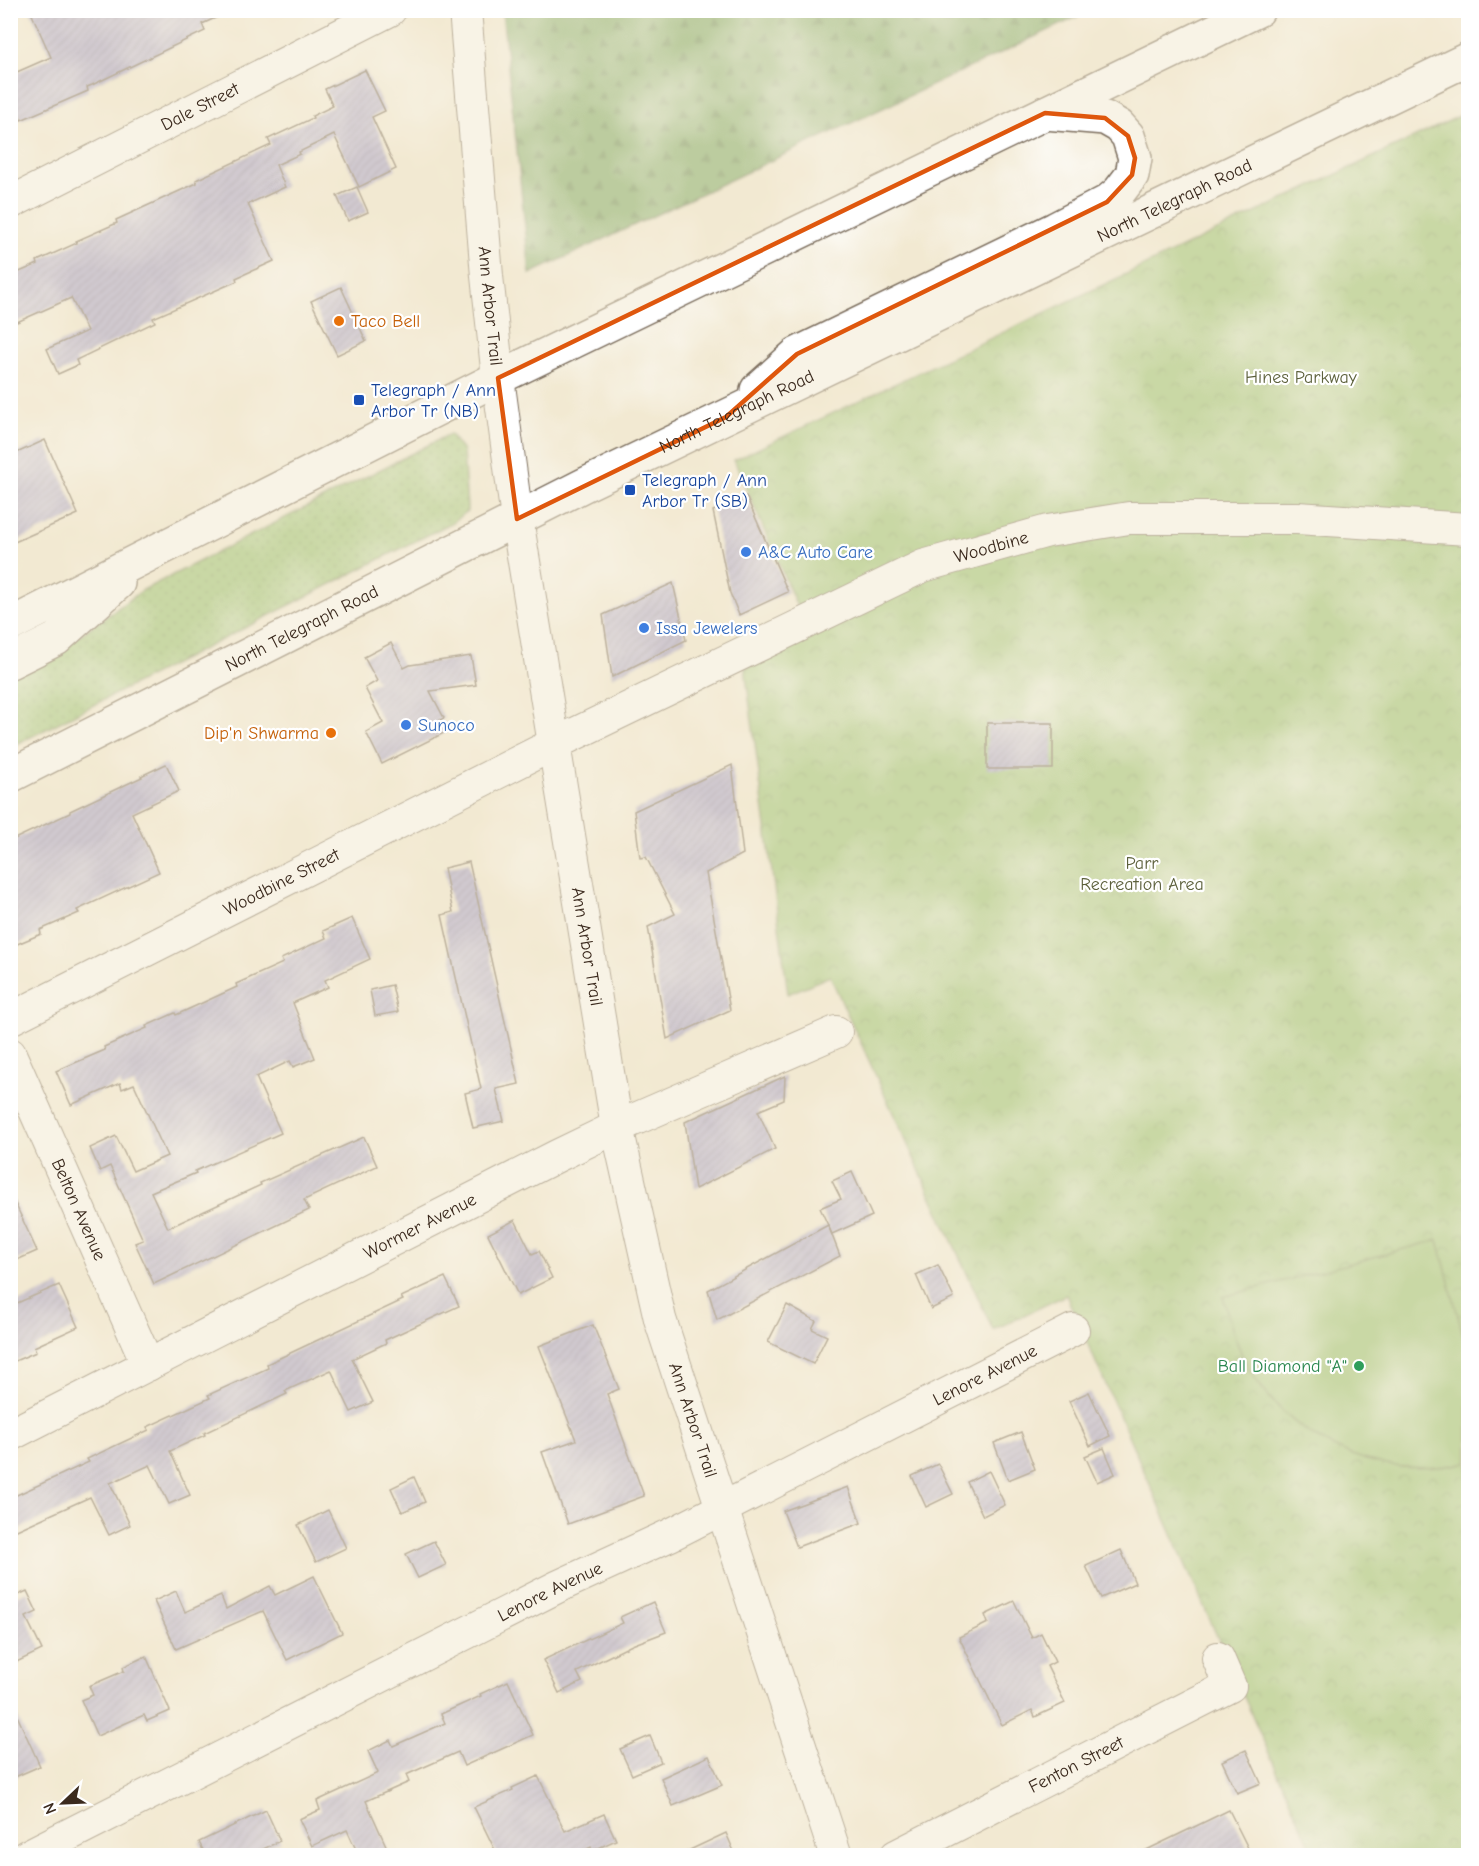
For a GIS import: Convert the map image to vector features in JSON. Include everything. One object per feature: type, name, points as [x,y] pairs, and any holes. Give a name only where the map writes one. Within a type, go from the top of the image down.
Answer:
[{"type":"main road","points":[[10,625],[498,378],[1258,10]]},
{"type":"main road","name":"North Telegraph Road","points":[[10,776],[517,519],[1468,59]]},
{"type":"main road","points":[[726,417],[797,354],[1055,229],[1107,202],[1119,192],[1132,175],[1136,158],[1128,136],[1119,126],[1106,118],[1044,113]]},
{"type":"main road","points":[[10,662],[56,639],[148,555]]},
{"type":"street","name":"Dale Street","points":[[10,203],[390,10]]},
{"type":"street","name":"Ann Arbor Trail","points":[[465,10],[487,276],[517,519],[617,1127],[660,1318],[836,1856]]},
{"type":"street","name":"Woodbine","points":[[554,744],[923,566],[1048,531],[1129,518],[1216,517],[1297,518],[1468,529]]},
{"type":"street","name":"Woodbine Street","points":[[10,1019],[554,744]]},
{"type":"street","name":"Wormer Avenue","points":[[10,1435],[557,1156],[617,1127],[836,1032]]},
{"type":"street","name":"Belton Avenue","points":[[10,1054],[148,1365]]},
{"type":"street","name":"Lenore Avenue","points":[[27,1856],[536,1598],[721,1508],[1073,1330]]},
{"type":"street","name":"Fenton Street","points":[[896,1856],[1230,1686],[1218,1658]]},
{"type":"highlighted area","points":[[1045,113],[1105,118],[1128,136],[1135,158],[1132,175],[1107,202],[797,354],[726,417],[517,519],[498,378]]},
{"type":"green space","points":[[502,10],[1090,11],[530,274]]},
{"type":"green space","name":"Parr Recreation Area","points":[[1468,112],[1468,1855],[1314,1855],[1066,1295],[993,1330],[830,976],[788,994],[745,668],[810,637],[734,460]]},
{"type":"green space","points":[[450,434],[463,451],[467,507],[467,511],[453,522],[11,747],[11,671],[73,640],[143,590]]},
{"type":"green space","name":"Ball Diamond \"A\"","points":[[1438,1240],[1468,1354],[1468,1462],[1437,1467],[1407,1467],[1377,1463],[1348,1454],[1321,1441],[1274,1403],[1255,1378],[1240,1349],[1223,1297]]},
{"type":"building","points":[[30,10],[233,10],[202,24],[205,31],[87,87],[88,91],[21,120],[10,97],[10,75],[51,57]]},
{"type":"building","points":[[365,70],[385,111],[372,117],[396,169],[359,187],[334,135],[276,165],[285,187],[248,204],[274,261],[236,278],[237,281],[153,318],[155,322],[76,360],[78,365],[58,374],[47,349],[87,331],[71,298],[17,322],[10,308],[10,276],[38,264],[37,261],[77,243],[76,241],[117,223],[116,220],[197,183],[196,180],[271,145],[268,139],[333,106],[325,89]]},
{"type":"building","points":[[357,187],[368,212],[348,221],[337,196]]},
{"type":"building","name":"Taco Bell","points":[[341,287],[366,341],[337,355],[311,301]]},
{"type":"building","points":[[45,440],[78,514],[10,544],[10,456]]},
{"type":"building","name":"A&C Auto Care","points":[[746,496],[788,592],[739,615],[730,593],[713,511]]},
{"type":"building","name":"Issa Jewelers","points":[[673,583],[686,640],[612,677],[603,615]]},
{"type":"building","points":[[391,643],[404,668],[410,665],[471,656],[476,685],[430,691],[444,718],[440,720],[446,732],[382,764],[366,732],[383,723],[365,688],[377,681],[364,657]]},
{"type":"building","points":[[987,723],[1053,723],[1053,769],[987,769]]},
{"type":"building","points":[[166,764],[179,791],[132,813],[159,872],[77,910],[79,913],[40,930],[41,934],[10,947],[10,841]]},
{"type":"building","points":[[732,765],[743,854],[706,873],[730,1010],[667,1039],[648,927],[675,914],[646,857],[640,858],[634,811]]},
{"type":"building","points":[[469,862],[519,1084],[496,1089],[504,1121],[473,1128],[465,1093],[481,1089],[442,915],[453,912],[444,868]]},
{"type":"building","points":[[352,918],[370,959],[325,980],[328,987],[293,1003],[315,1058],[293,1067],[290,1061],[256,1077],[281,1133],[151,1192],[168,1228],[261,1185],[260,1183],[364,1137],[377,1166],[304,1200],[309,1210],[154,1284],[135,1243],[143,1240],[110,1166],[100,1171],[90,1148],[116,1136],[133,1171],[167,1156],[134,1084],[122,1089],[120,1083],[71,1105],[56,1071],[105,1050],[104,1047],[147,1028],[146,1026],[237,987],[236,984],[283,963],[281,959],[326,938],[323,931]]},
{"type":"building","points":[[392,985],[398,1012],[375,1016],[370,990]]},
{"type":"building","points":[[785,1076],[784,1100],[758,1111],[775,1149],[695,1189],[685,1122]]},
{"type":"building","points":[[852,1172],[872,1216],[832,1234],[820,1208],[841,1199],[832,1181]]},
{"type":"building","points":[[10,1192],[37,1251],[10,1263]]},
{"type":"building","points":[[515,1220],[532,1254],[539,1251],[552,1278],[518,1295],[488,1234]]},
{"type":"building","points":[[828,1225],[840,1256],[717,1320],[708,1290]]},
{"type":"building","points":[[938,1265],[954,1298],[931,1309],[916,1275]]},
{"type":"building","points":[[445,1277],[459,1306],[385,1340],[386,1343],[352,1359],[373,1402],[351,1412],[331,1370],[285,1391],[287,1394],[170,1451],[190,1495],[169,1504],[150,1465],[110,1483],[130,1525],[109,1535],[90,1497],[10,1533],[10,1498],[89,1462],[87,1459],[149,1430],[147,1427],[210,1398],[208,1395],[268,1368],[267,1364],[403,1300],[401,1297]]},
{"type":"building","points":[[59,1285],[78,1327],[34,1347],[36,1352],[10,1363],[10,1306]]},
{"type":"building","points":[[787,1305],[816,1321],[812,1329],[827,1336],[813,1364],[768,1342]]},
{"type":"building","points":[[593,1325],[619,1389],[607,1394],[644,1496],[568,1524],[542,1452],[576,1440],[539,1346]]},
{"type":"building","points":[[1089,1392],[1110,1436],[1090,1446],[1069,1401]]},
{"type":"building","points":[[1021,1432],[1035,1469],[1008,1480],[994,1443]]},
{"type":"building","points":[[1104,1448],[1115,1474],[1097,1482],[1085,1456]]},
{"type":"building","points":[[938,1464],[953,1494],[926,1507],[912,1476]]},
{"type":"building","points":[[989,1471],[1005,1505],[983,1516],[967,1482]]},
{"type":"building","points":[[414,1477],[425,1502],[402,1512],[391,1488]]},
{"type":"building","points":[[848,1487],[861,1523],[797,1547],[783,1511]]},
{"type":"building","points":[[328,1510],[346,1548],[316,1562],[298,1525]]},
{"type":"building","points":[[434,1541],[446,1565],[418,1578],[406,1554]]},
{"type":"building","points":[[1121,1550],[1135,1583],[1101,1598],[1086,1566]]},
{"type":"building","points":[[314,1576],[342,1633],[287,1660],[263,1611],[176,1649],[154,1601],[176,1591],[185,1612],[221,1596],[226,1609],[270,1586],[275,1595]]},
{"type":"building","points":[[10,1585],[16,1596],[27,1591],[37,1612],[26,1617],[42,1650],[10,1665]]},
{"type":"building","points":[[1014,1601],[1032,1638],[1041,1633],[1055,1662],[1047,1666],[1065,1703],[1035,1717],[1032,1710],[1002,1725],[959,1637],[988,1623],[985,1615]]},
{"type":"building","points":[[653,1602],[666,1632],[632,1645],[577,1672],[582,1682],[559,1693],[543,1660],[623,1623],[620,1617]]},
{"type":"building","points":[[146,1656],[170,1711],[147,1721],[144,1715],[97,1736],[81,1700],[93,1695],[89,1686],[124,1671],[123,1667]]},
{"type":"building","points":[[508,1681],[533,1735],[464,1766],[458,1752],[406,1775],[409,1782],[366,1801],[387,1848],[370,1856],[359,1856],[347,1830],[312,1846],[299,1819],[320,1810],[317,1801],[378,1773],[368,1751],[390,1740],[393,1746],[445,1723],[441,1714]]},
{"type":"building","points":[[10,1700],[40,1766],[10,1779]]},
{"type":"building","points":[[650,1736],[661,1762],[632,1775],[620,1749]]},
{"type":"building","points":[[1246,1750],[1261,1783],[1237,1793],[1222,1761]]},
{"type":"building","points":[[709,1756],[722,1785],[673,1806],[661,1778]]},
{"type":"building","points":[[538,1776],[565,1831],[604,1814],[616,1840],[592,1851],[591,1847],[572,1856],[498,1856],[474,1807]]},
{"type":"building","points":[[266,1810],[280,1841],[249,1856],[206,1856],[199,1842]]},
{"type":"building","points":[[1229,1810],[1252,1856],[1134,1856],[1188,1830]]},
{"type":"building","points":[[726,1833],[736,1856],[677,1856]]},
{"type":"place","name":"Taco Bell","points":[[339,321]]},
{"type":"place","name":"Telegraph / Ann Arbor Tr (NB)","points":[[359,400]]},
{"type":"place","name":"Telegraph / Ann Arbor Tr (SB)","points":[[630,490]]},
{"type":"place","name":"A&C Auto Care","points":[[746,552]]},
{"type":"place","name":"Issa Jewelers","points":[[644,628]]},
{"type":"place","name":"Sunoco","points":[[406,725]]},
{"type":"place","name":"Dip'n Shwarma","points":[[331,733]]},
{"type":"place","name":"Ball Diamond \"A\"","points":[[1359,1366]]},
{"type":"park label","name":"Hines Parkway","points":[[1301,377]]}]
